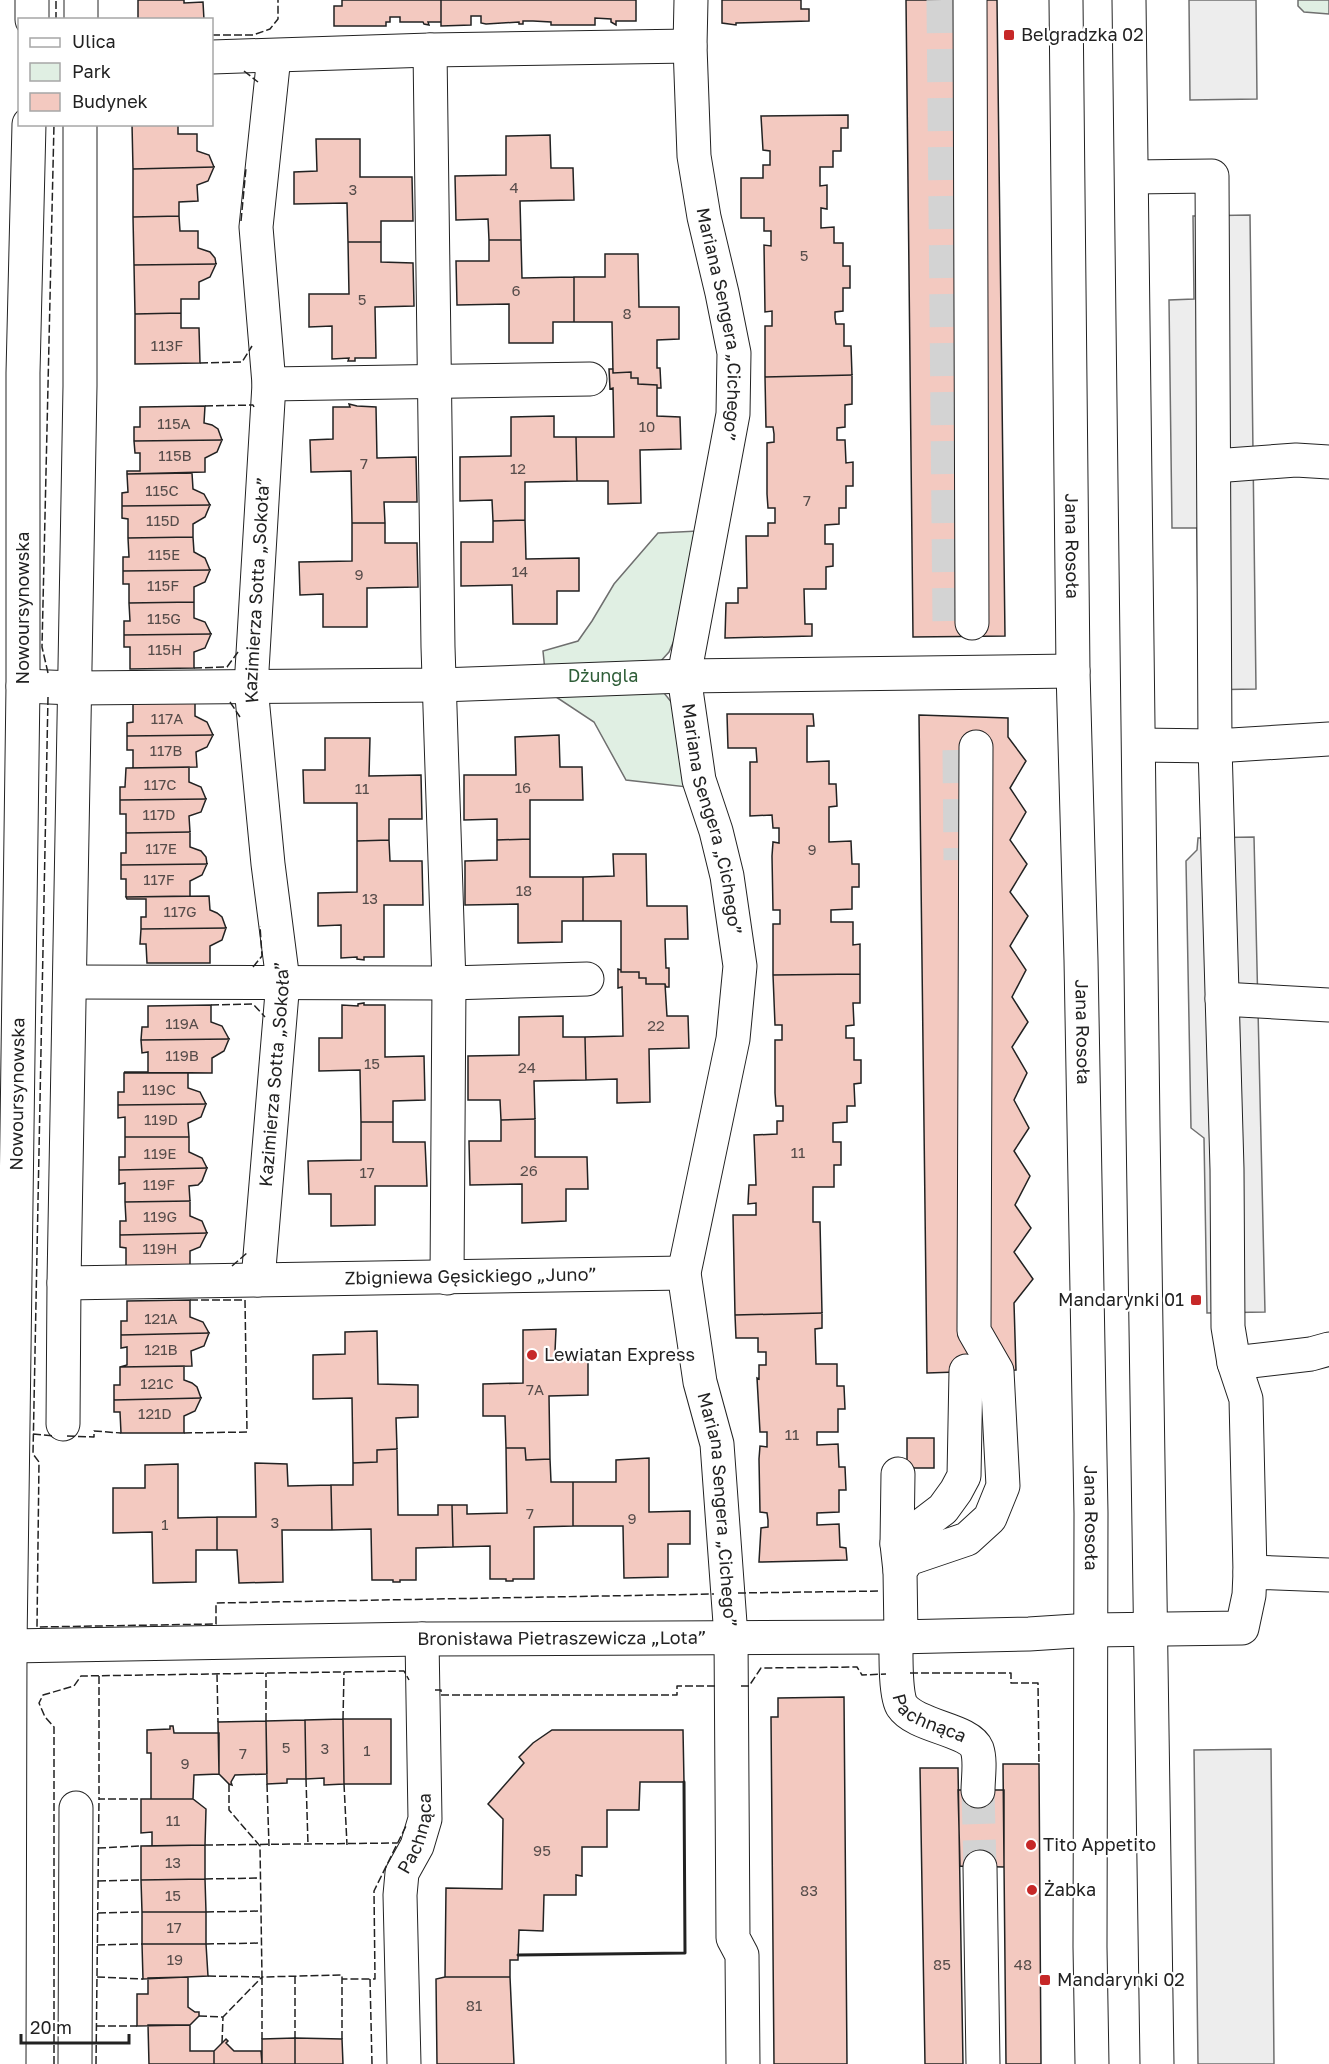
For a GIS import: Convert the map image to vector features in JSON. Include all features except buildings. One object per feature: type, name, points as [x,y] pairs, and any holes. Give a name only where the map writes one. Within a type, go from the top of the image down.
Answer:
[{"type":"street","points":[[32,0],[32,18]]},
{"type":"street","points":[[81,0],[81,18]]},
{"type":"street","name":"Mariana Sengera „Cichego”","points":[[691,0],[690,46],[694,156],[704,218],[734,353],[734,383],[733,414],[684,676],[699,780],[716,831],[727,876],[740,966],[733,1039],[684,1274],[700,1382],[717,1444],[730,1637],[733,1938],[742,1955],[743,2064]]},
{"type":"street","points":[[970,0],[972,623]]},
{"type":"street","name":"Jana Rosoła","points":[[1066,0],[1073,671],[1091,1535],[1092,2064]]},
{"type":"street","points":[[1129,0],[1157,2064]]},
{"type":"street","points":[[213,57],[430,50],[690,46]]},
{"type":"street","points":[[430,50],[438,647],[448,983],[447,1278]]},
{"type":"street","name":"Kazimierza Sotta „Sokoła”","points":[[258,1280],[283,981],[268,864],[251,687],[269,384],[256,227],[274,56]]},
{"type":"street","name":"Nowoursynowska","points":[[9,2064],[10,1646],[23,686],[11,373],[29,126]]},
{"type":"street","points":[[63,1424],[80,386],[80,126]]},
{"type":"street","points":[[1132,177],[1212,176],[1215,746],[1227,1169],[1228,1327],[1234,1363],[1246,1400],[1250,1572],[1329,1575]]},
{"type":"street","points":[[269,384],[590,379]]},
{"type":"street","points":[[1214,466],[1296,460],[1329,462]]},
{"type":"street","points":[[23,686],[74,688],[440,685],[684,676],[1073,671]]},
{"type":"street","points":[[1139,745],[1215,746],[1329,740]]},
{"type":"street","points":[[898,1557],[908,1559],[967,1539],[990,1518],[1003,1486],[997,1371],[974,1331],[976,747]]},
{"type":"street","points":[[70,982],[448,983],[587,979]]},
{"type":"street","points":[[1222,999],[1329,1005]]},
{"type":"street","name":"Zbigniewa Gęsickiego „Juno”","points":[[64,1283],[684,1274]]},
{"type":"street","points":[[1234,1363],[1311,1354],[1329,1349]]},
{"type":"street","points":[[898,1557],[943,1509],[964,1476],[966,1371]]},
{"type":"street","points":[[898,1474],[899,1637]]},
{"type":"street","points":[[943,1509],[967,1539]]},
{"type":"street","name":"Bronisława Pietraszewicza „Lota”","points":[[10,1646],[422,1638],[899,1637],[1029,1634],[1090,1629],[1242,1628],[1250,1595],[1250,1572]]},
{"type":"street","name":"Pachnąca","points":[[899,1637],[900,1704],[910,1714],[965,1737],[975,1745],[978,1751],[978,1791]]},
{"type":"street","name":"Pachnąca","points":[[404,2064],[400,1896],[402,1873],[417,1846],[425,1819],[422,1638]]},
{"type":"street","points":[[75,2064],[76,1808]]},
{"type":"street","points":[[980,1867],[983,2064]]},
{"type":"green space","points":[[1298,0],[1329,0],[1329,14],[1304,12],[1298,6]]},
{"type":"green space","name":"Dżungla","points":[[698,531],[676,636],[669,652],[660,662],[664,693],[676,708],[687,787],[626,780],[594,722],[547,691],[543,651],[578,641],[614,584],[658,533]]},
{"type":"shaded area","points":[[1189,0],[1256,0],[1257,99],[1190,100]]},
{"type":"shaded area","points":[[1250,215],[1256,689],[1199,690],[1197,528],[1172,528],[1169,300],[1194,299],[1193,216]]},
{"type":"shaded area","points":[[1254,837],[1265,1312],[1207,1313],[1204,1138],[1191,1128],[1186,861],[1197,850],[1198,838]]},
{"type":"shaded area","points":[[1271,1749],[1274,2064],[1198,2064],[1194,1750]]},
{"type":"tunnel","points":[[943,0],[949,622]]},
{"type":"tunnel","points":[[959,750],[960,860]]},
{"type":"tunnel","points":[[978,1791],[980,1867]]},
{"type":"fence","points":[[56,0],[56,18]]},
{"type":"fence","points":[[213,35],[253,35],[270,29],[278,19],[278,0]]},
{"type":"fence","points":[[244,71],[258,82]]},
{"type":"fence","points":[[48,673],[42,647],[54,126]]},
{"type":"fence","points":[[241,221],[246,168]]},
{"type":"fence","points":[[200,363],[242,362],[252,346]]},
{"type":"fence","points":[[205,406],[253,405],[254,407]]},
{"type":"fence","points":[[194,668],[227,667],[238,652]]},
{"type":"fence","points":[[48,697],[33,1454],[39,1462],[37,1627],[216,1624],[216,1603],[714,1594]]},
{"type":"fence","points":[[230,702],[240,717]]},
{"type":"fence","points":[[253,967],[262,956],[260,926]]},
{"type":"fence","points":[[211,1005],[253,1004],[265,1017]]},
{"type":"fence","points":[[232,1266],[247,1253]]},
{"type":"fence","points":[[184,1433],[247,1432],[245,1300],[190,1300]]},
{"type":"fence","points":[[67,1436],[94,1437],[94,1431],[121,1433]]},
{"type":"fence","points":[[33,1434],[55,1436]]},
{"type":"fence","points":[[738,1593],[879,1591]]},
{"type":"fence","points":[[741,1686],[749,1686],[761,1668],[857,1667],[862,1675],[886,1674]]},
{"type":"fence","points":[[54,2064],[54,1727],[45,1717],[39,1703],[43,1695],[74,1686],[81,1676],[404,1671],[409,1680]]},
{"type":"fence","points":[[343,1719],[344,1672]]},
{"type":"fence","points":[[266,1673],[266,1721]]},
{"type":"fence","points":[[910,1673],[1011,1673],[1011,1683],[1038,1683],[1039,1764]]},
{"type":"fence","points":[[217,1674],[218,1722]]},
{"type":"fence","points":[[99,1676],[99,1799],[141,1799]]},
{"type":"fence","points":[[435,1690],[441,1690],[441,1695],[677,1695],[677,1686],[717,1686]]},
{"type":"fence","points":[[306,1779],[308,1845]]},
{"type":"fence","points":[[229,1784],[229,1810],[260,1846],[262,1977],[342,1975],[342,1979],[370,1979]]},
{"type":"fence","points":[[267,1784],[269,1846]]},
{"type":"fence","points":[[344,1784],[347,1845]]},
{"type":"fence","points":[[96,2064],[99,1799]]},
{"type":"fence","points":[[372,2064],[370,1979],[375,1979],[374,1891],[407,1824]]},
{"type":"fence","points":[[205,1845],[397,1843]]},
{"type":"fence","points":[[98,1848],[141,1846]]},
{"type":"fence","points":[[205,1879],[261,1878]]},
{"type":"fence","points":[[98,1881],[141,1880]]},
{"type":"fence","points":[[206,1912],[261,1911]]},
{"type":"fence","points":[[98,1913],[142,1912]]},
{"type":"fence","points":[[206,1944],[262,1943]]},
{"type":"fence","points":[[97,1945],[142,1944]]},
{"type":"fence","points":[[208,1976],[262,1977]]},
{"type":"fence","points":[[295,1976],[295,2038]]},
{"type":"fence","points":[[97,1977],[143,1979]]},
{"type":"fence","points":[[262,1977],[262,2039]]},
{"type":"fence","points":[[199,2016],[223,2017],[262,1977]]},
{"type":"fence","points":[[342,1979],[342,2039]]},
{"type":"fence","points":[[222,2043],[223,2017]]},
{"type":"fence","points":[[97,2026],[137,2026]]},
{"type":"wall","points":[[518,1955],[685,1953],[684,1782]]},
{"type":"place","name":"Belgradzka 02","points":[[1009,35]]},
{"type":"place","name":"Mandarynki 01","points":[[1196,1300]]},
{"type":"place","name":"Lewiatan Express","points":[[532,1355]]},
{"type":"place","name":"Tito Appetito","points":[[1031,1845]]},
{"type":"place","name":"Żabka","points":[[1032,1890]]},
{"type":"place","name":"Mandarynki 02","points":[[1045,1980]]}]
